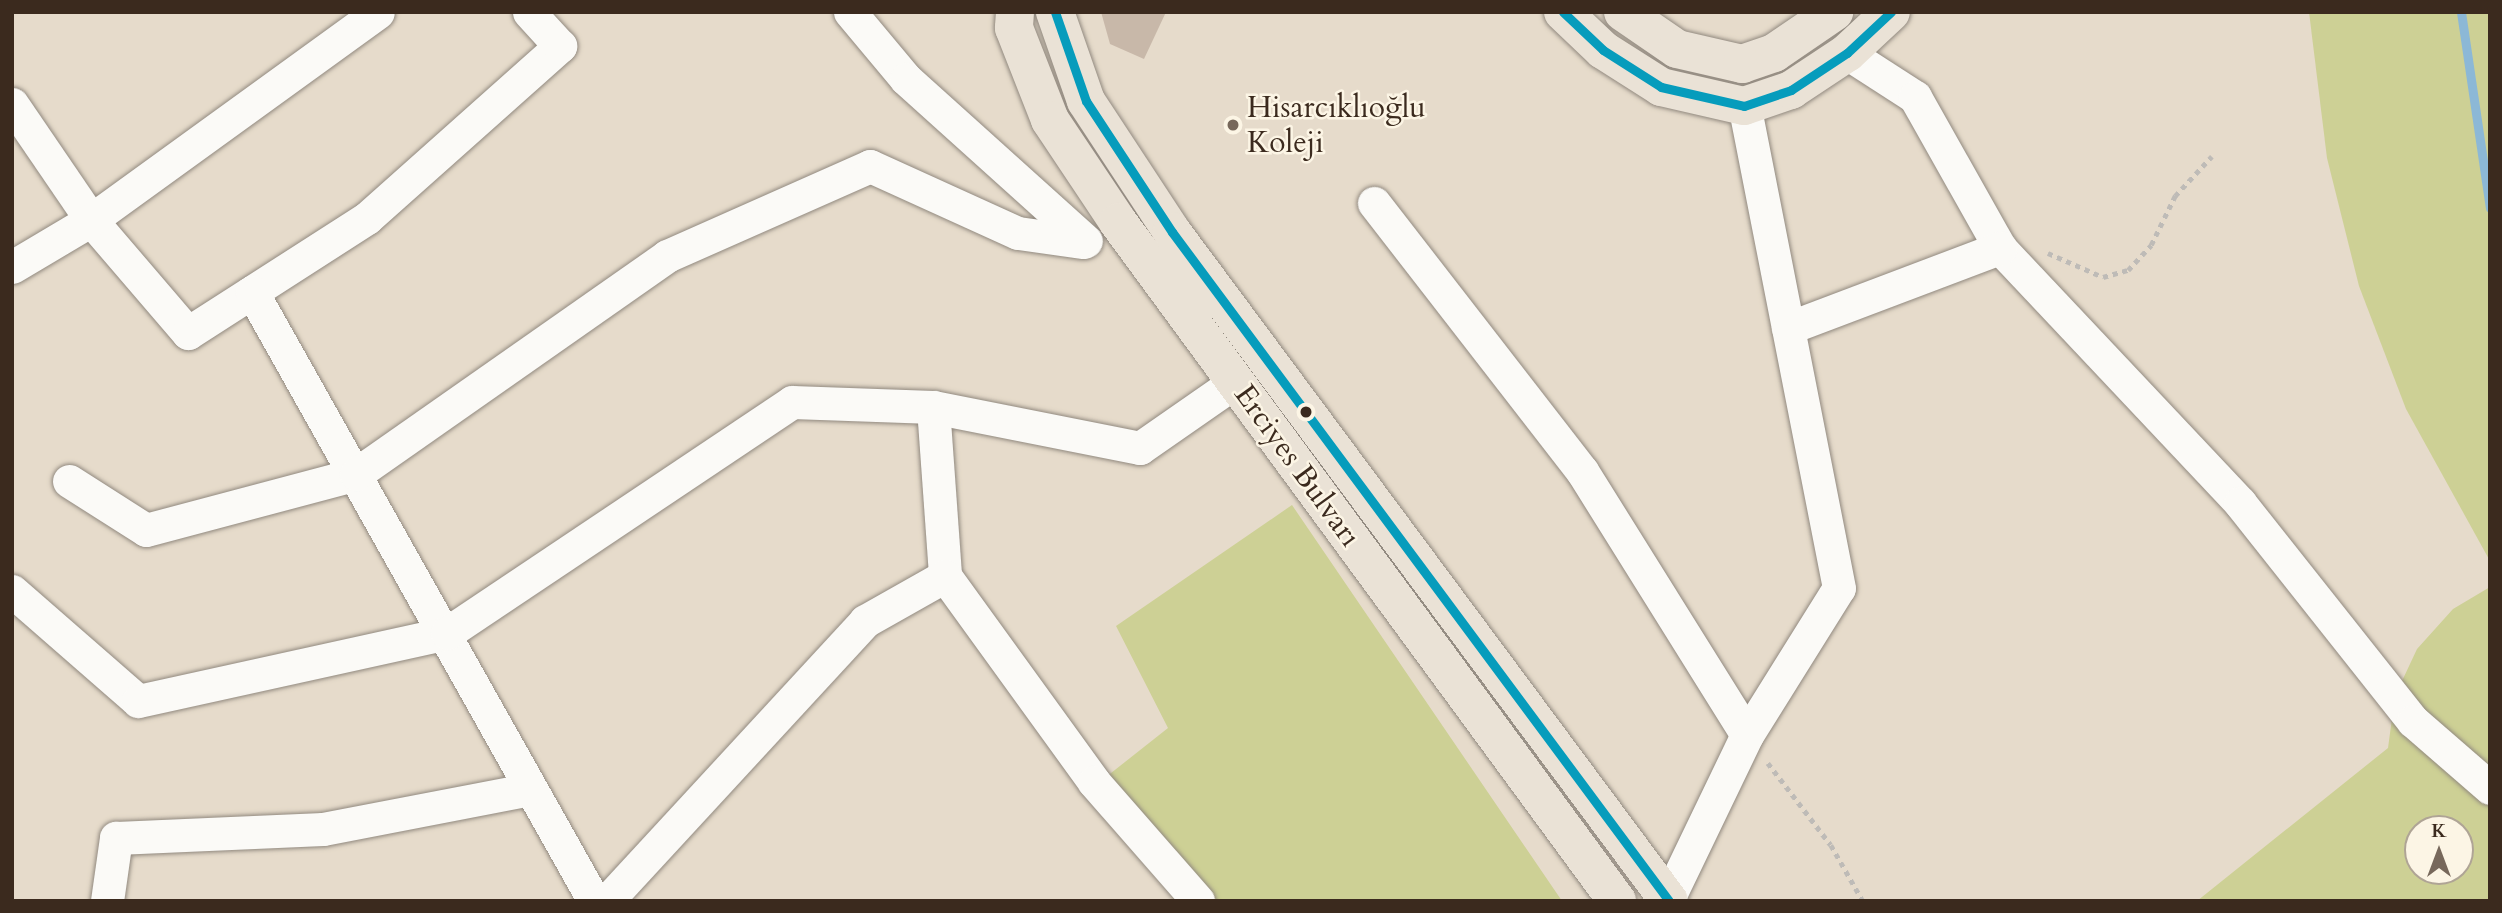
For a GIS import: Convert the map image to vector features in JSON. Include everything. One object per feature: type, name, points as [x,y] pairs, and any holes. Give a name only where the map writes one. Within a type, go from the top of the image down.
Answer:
[{"type":"highway","name":"Erciyes Bulvarı","points":[[1014,12],[1014,27],[1049,120],[1118,222],[1618,901]]},
{"type":"highway","name":"Erciyes Bulvarı","points":[[1055,12],[1086,102],[1172,232],[1669,900]]},
{"type":"highway","points":[[1563,12],[1603,50],[1661,87],[1744,106],[1791,90],[1847,53],[1891,12]]},
{"type":"highway","points":[[1623,12],[1677,49],[1742,64],[1774,53],[1833,12]]},
{"type":"street","points":[[12,267],[91,220],[378,12]]},
{"type":"street","points":[[12,104],[91,220],[188,333],[367,218],[560,46],[529,12]]},
{"type":"street","points":[[850,12],[906,79],[1083,242]]},
{"type":"street","points":[[1847,53],[1915,97],[2000,248],[2240,503],[2413,721],[2490,788]]},
{"type":"street","points":[[1669,900],[1747,736],[1839,588],[1744,106]]},
{"type":"street","points":[[69,481],[146,530],[356,474],[667,256],[870,166],[1018,233],[1083,242],[1118,222]]},
{"type":"street","points":[[1374,202],[1582,471],[1747,736]]},
{"type":"street","points":[[1788,328],[2000,248]]},
{"type":"street","points":[[252,292],[447,633],[526,790],[594,901]]},
{"type":"street","points":[[12,591],[138,701],[447,633],[792,402],[933,407],[1140,448],[1234,382]]},
{"type":"street","points":[[933,407],[945,576],[1094,782],[1198,901]]},
{"type":"street","points":[[607,901],[864,621],[945,576]]},
{"type":"street","points":[[107,901],[116,838],[323,829],[526,790]]},
{"type":"path","points":[[2000,248],[2032,248],[2090,274],[2116,276],[2141,259],[2175,196],[2212,156]]},
{"type":"path","points":[[1747,736],[1830,845],[1863,901]]},
{"type":"green space","points":[[2309,12],[2490,12],[2490,561],[2406,409],[2359,286],[2327,158]]},
{"type":"green space","points":[[1292,505],[1562,901],[1214,901],[1106,777],[1168,728],[1116,626]]},
{"type":"green space","points":[[2490,587],[2490,901],[2197,901],[2388,748],[2395,696],[2417,649],[2453,609]]},
{"type":"building","points":[[1101,12],[1166,12],[1144,59],[1110,44]]},
{"type":"waterway","points":[[2461,12],[2490,208]]},
{"type":"transit line","points":[[1055,12],[1086,101],[1172,232],[1669,901]]},
{"type":"transit line","points":[[1563,12],[1603,50],[1661,87],[1744,106],[1791,90],[1847,53],[1891,12]]},
{"type":"place","name":"Hisarcıklıoğlu Koleji","points":[[1233,125]]}]
